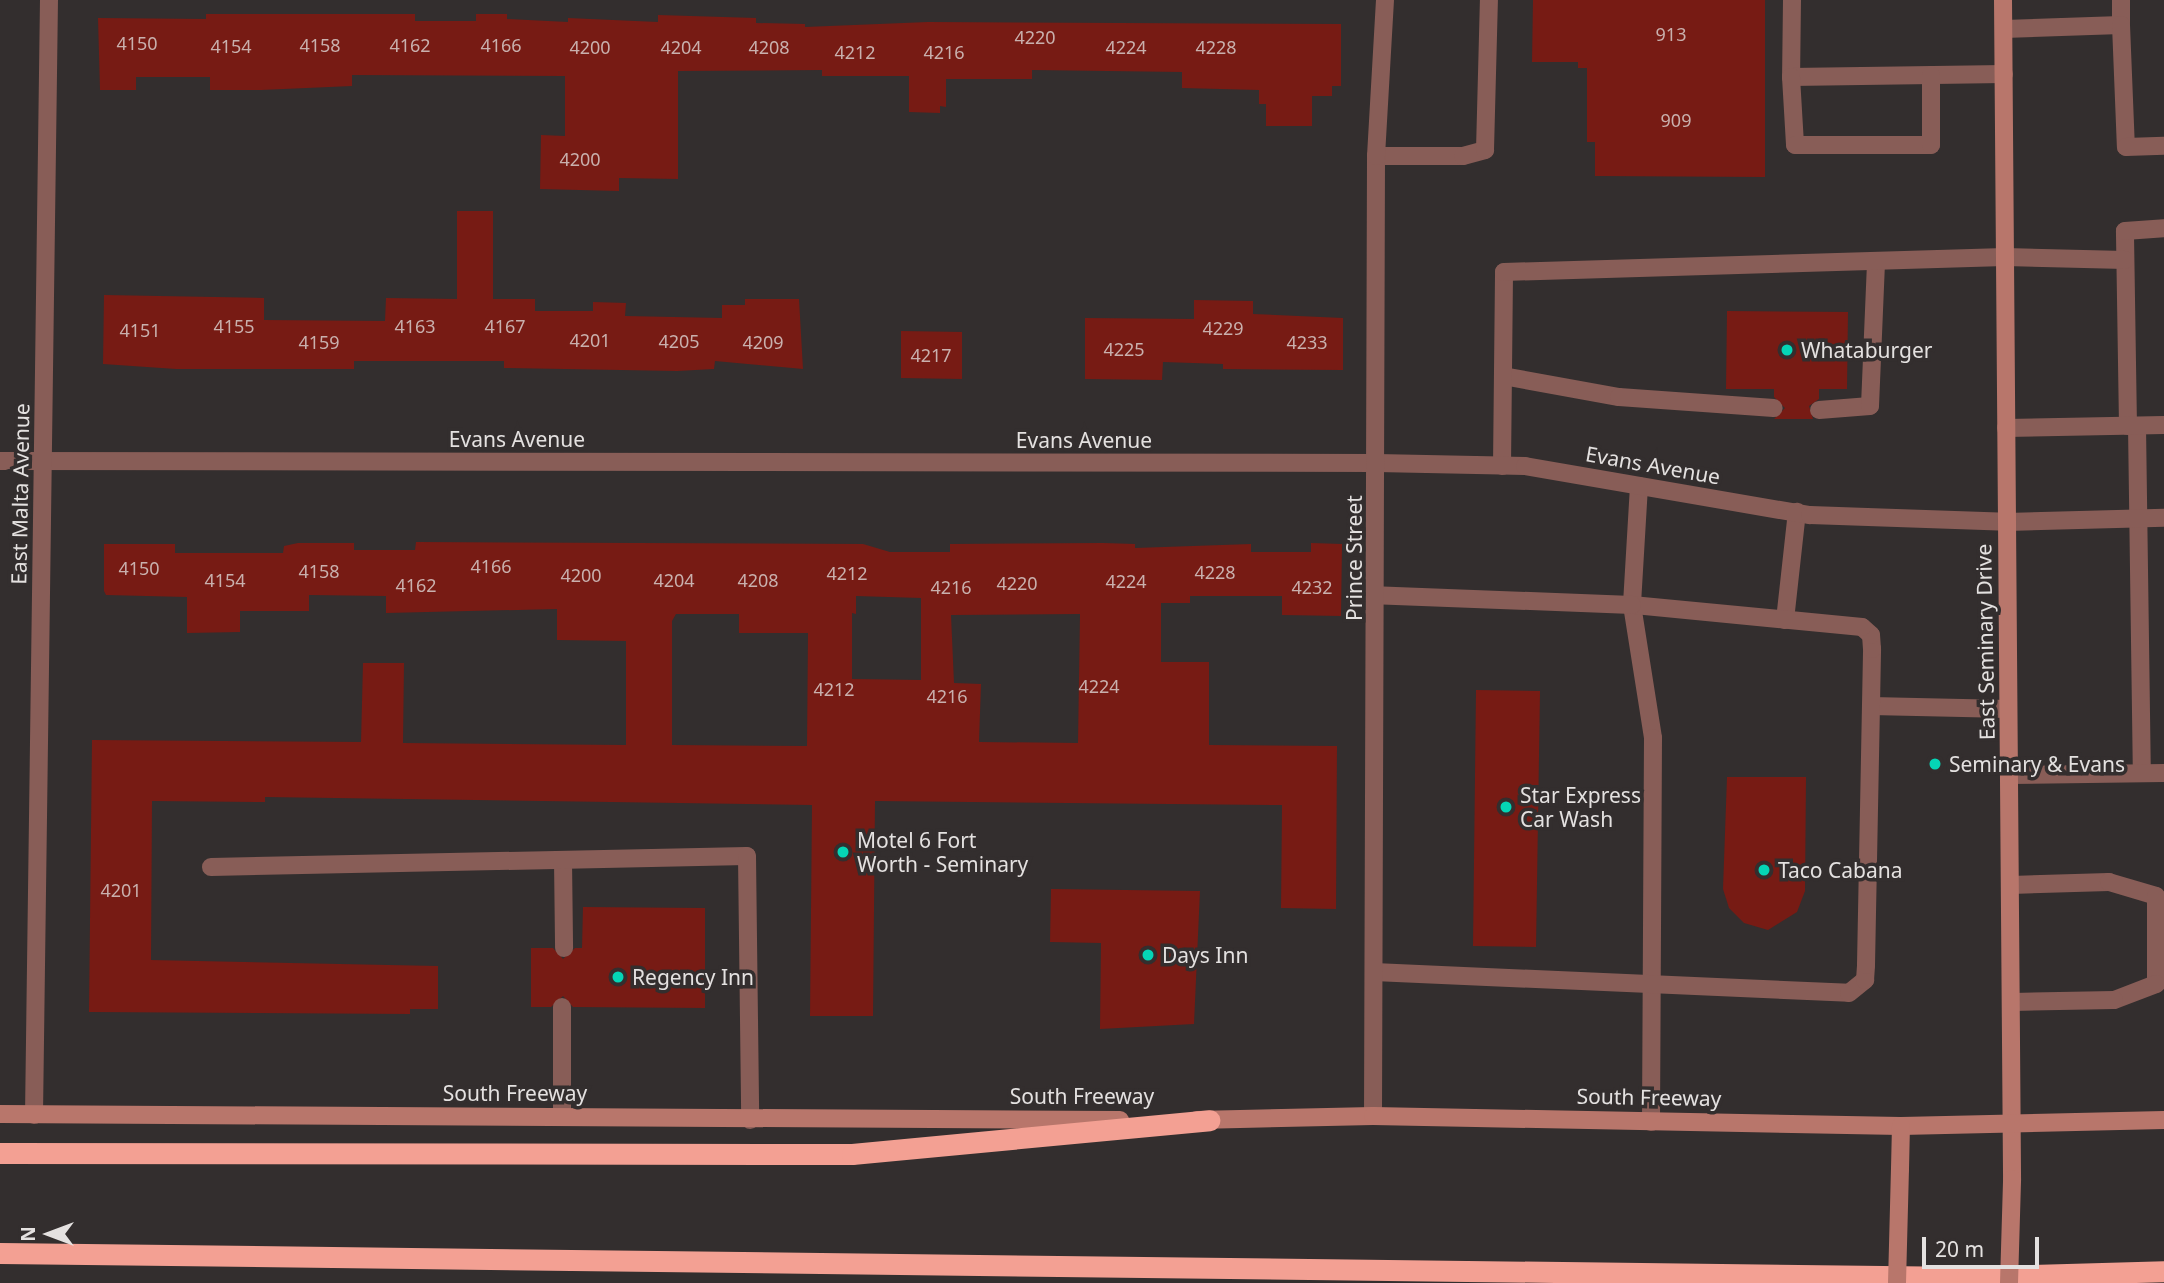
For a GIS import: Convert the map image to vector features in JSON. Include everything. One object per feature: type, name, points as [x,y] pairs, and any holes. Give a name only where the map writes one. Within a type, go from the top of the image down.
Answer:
[{"type":"highway","points":[[0,1153],[852,1154],[1209,1119]]},
{"type":"highway","points":[[0,1253],[1967,1277],[2164,1271]]},
{"type":"main road","name":"East Seminary Drive","points":[[2003,0],[2006,522],[2014,1123],[2009,1283]]},
{"type":"main road","name":"South Freeway","points":[[0,1114],[750,1119],[1209,1119],[1373,1116],[1901,1126],[2164,1120]]},
{"type":"main road","points":[[1898,1283],[1901,1126]]},
{"type":"street","name":"East Malta Avenue","points":[[34,1115],[49,0]]},
{"type":"street","name":"Prince Street","points":[[1373,1116],[1376,156],[1385,0]]},
{"type":"street","points":[[1376,156],[1463,156],[1485,150],[1489,0]]},
{"type":"street","points":[[1792,0],[1791,77],[1795,145],[1931,145],[1931,75]]},
{"type":"street","points":[[2121,0],[2126,148],[2164,146]]},
{"type":"street","points":[[2004,29],[2121,25]]},
{"type":"street","points":[[1791,77],[2004,74]]},
{"type":"street","points":[[2142,773],[2140,519],[2132,426],[2125,231],[2164,228]]},
{"type":"street","points":[[1502,466],[1504,272],[2005,257],[2125,260]]},
{"type":"street","points":[[1819,410],[1870,406],[1876,261]]},
{"type":"street","points":[[1503,376],[1619,397],[1774,408]]},
{"type":"street","points":[[2006,428],[2164,425]]},
{"type":"street","name":"Evans Avenue","points":[[0,461],[1377,463],[1502,466],[1797,512],[2006,522],[2164,518]]},
{"type":"street","points":[[1639,486],[1632,605],[1653,738],[1651,1122]]},
{"type":"street","points":[[1786,620],[1797,512]]},
{"type":"street","points":[[1374,972],[1849,993],[1865,980],[1871,706],[1871,635],[1862,627],[1632,605],[1376,595]]},
{"type":"street","points":[[1871,706],[2008,709]]},
{"type":"street","points":[[2010,775],[2164,773]]},
{"type":"street","points":[[211,867],[747,856],[750,1119]]},
{"type":"street","points":[[563,860],[564,948]]},
{"type":"street","points":[[2011,885],[2109,882],[2156,896],[2155,984],[2114,1000],[2012,1002]]},
{"type":"street","points":[[562,1007],[562,1117]]},
{"type":"building","points":[[1533,0],[1765,0],[1765,177],[1595,176],[1595,142],[1587,142],[1587,68],[1578,68],[1578,62],[1532,62]]},
{"type":"building","points":[[206,14],[415,14],[415,21],[476,21],[476,14],[507,14],[507,19],[568,22],[568,18],[658,22],[658,15],[756,18],[756,23],[805,24],[805,27],[928,22],[1341,24],[1341,86],[1332,86],[1332,96],[1312,96],[1312,126],[1266,126],[1266,104],[1259,104],[1259,90],[1182,88],[1182,72],[1032,70],[1032,79],[946,79],[946,107],[940,106],[940,113],[909,112],[909,76],[822,76],[822,70],[678,71],[678,179],[619,178],[619,191],[540,189],[541,135],[565,136],[565,76],[352,75],[352,86],[261,90],[210,90],[210,77],[136,77],[136,90],[100,90],[98,18],[206,19]]},
{"type":"building","points":[[457,211],[493,211],[493,299],[535,299],[535,311],[593,311],[593,302],[626,303],[625,316],[722,318],[722,305],[745,305],[745,299],[799,299],[803,369],[715,361],[714,369],[677,371],[504,368],[504,361],[354,361],[354,369],[176,369],[103,364],[104,295],[264,298],[264,320],[385,321],[386,298],[457,299]]},
{"type":"building","points":[[1194,300],[1253,301],[1253,314],[1343,318],[1343,370],[1223,369],[1223,364],[1163,362],[1162,380],[1085,379],[1085,318],[1194,319]]},
{"type":"building","name":"Whataburger","points":[[1727,311],[1848,312],[1847,389],[1819,389],[1819,399],[1809,406],[1813,419],[1774,419],[1785,408],[1774,397],[1774,389],[1726,389]]},
{"type":"building","points":[[901,331],[962,332],[962,379],[901,378]]},
{"type":"building","points":[[416,542],[863,544],[890,552],[950,552],[950,544],[1103,543],[1135,544],[1135,548],[1251,544],[1251,552],[1311,552],[1311,543],[1342,544],[1341,616],[1282,615],[1282,596],[1190,596],[1190,603],[1161,603],[1161,662],[1209,662],[1209,745],[1337,746],[1336,909],[1281,908],[1282,805],[875,801],[873,1016],[810,1016],[812,805],[265,797],[265,802],[152,801],[151,960],[438,966],[438,1009],[410,1009],[410,1014],[89,1012],[92,740],[361,742],[363,663],[404,663],[403,743],[626,745],[626,641],[557,640],[557,609],[386,613],[386,596],[309,595],[309,611],[240,611],[240,632],[187,633],[187,597],[106,595],[104,591],[104,544],[175,544],[175,553],[283,553],[284,546],[298,543],[354,543],[354,550],[415,550]],"holes":[[[856,596],[921,598],[921,680],[852,679],[852,613],[856,614]],[[676,614],[739,614],[739,633],[808,633],[807,746],[672,745],[672,621]],[[1080,614],[1078,743],[979,742],[981,684],[954,683],[951,615]]]},
{"type":"building","name":"Star Express Car Wash","points":[[1476,690],[1540,691],[1536,947],[1473,946]]},
{"type":"building","name":"Taco Cabana","points":[[1727,777],[1806,777],[1805,891],[1797,912],[1768,930],[1744,923],[1729,908],[1723,889]]},
{"type":"building","name":"Days Inn","points":[[1051,889],[1200,891],[1194,1024],[1100,1029],[1101,943],[1050,942]]},
{"type":"building","name":"Regency Inn","points":[[583,907],[705,908],[705,1008],[573,1007],[563,996],[551,1007],[531,1007],[531,948],[553,948],[563,959],[575,948],[582,948]]},
{"type":"place","name":"Whataburger","points":[[1787,350]]},
{"type":"place","name":"Seminary & Evans","points":[[1935,764]]},
{"type":"place","name":"Star Express Car Wash","points":[[1506,807]]},
{"type":"place","name":"Motel 6 Fort Worth - Seminary","points":[[843,852]]},
{"type":"place","name":"Taco Cabana","points":[[1764,870]]},
{"type":"place","name":"Days Inn","points":[[1148,955]]},
{"type":"place","name":"Regency Inn","points":[[618,977]]}]
